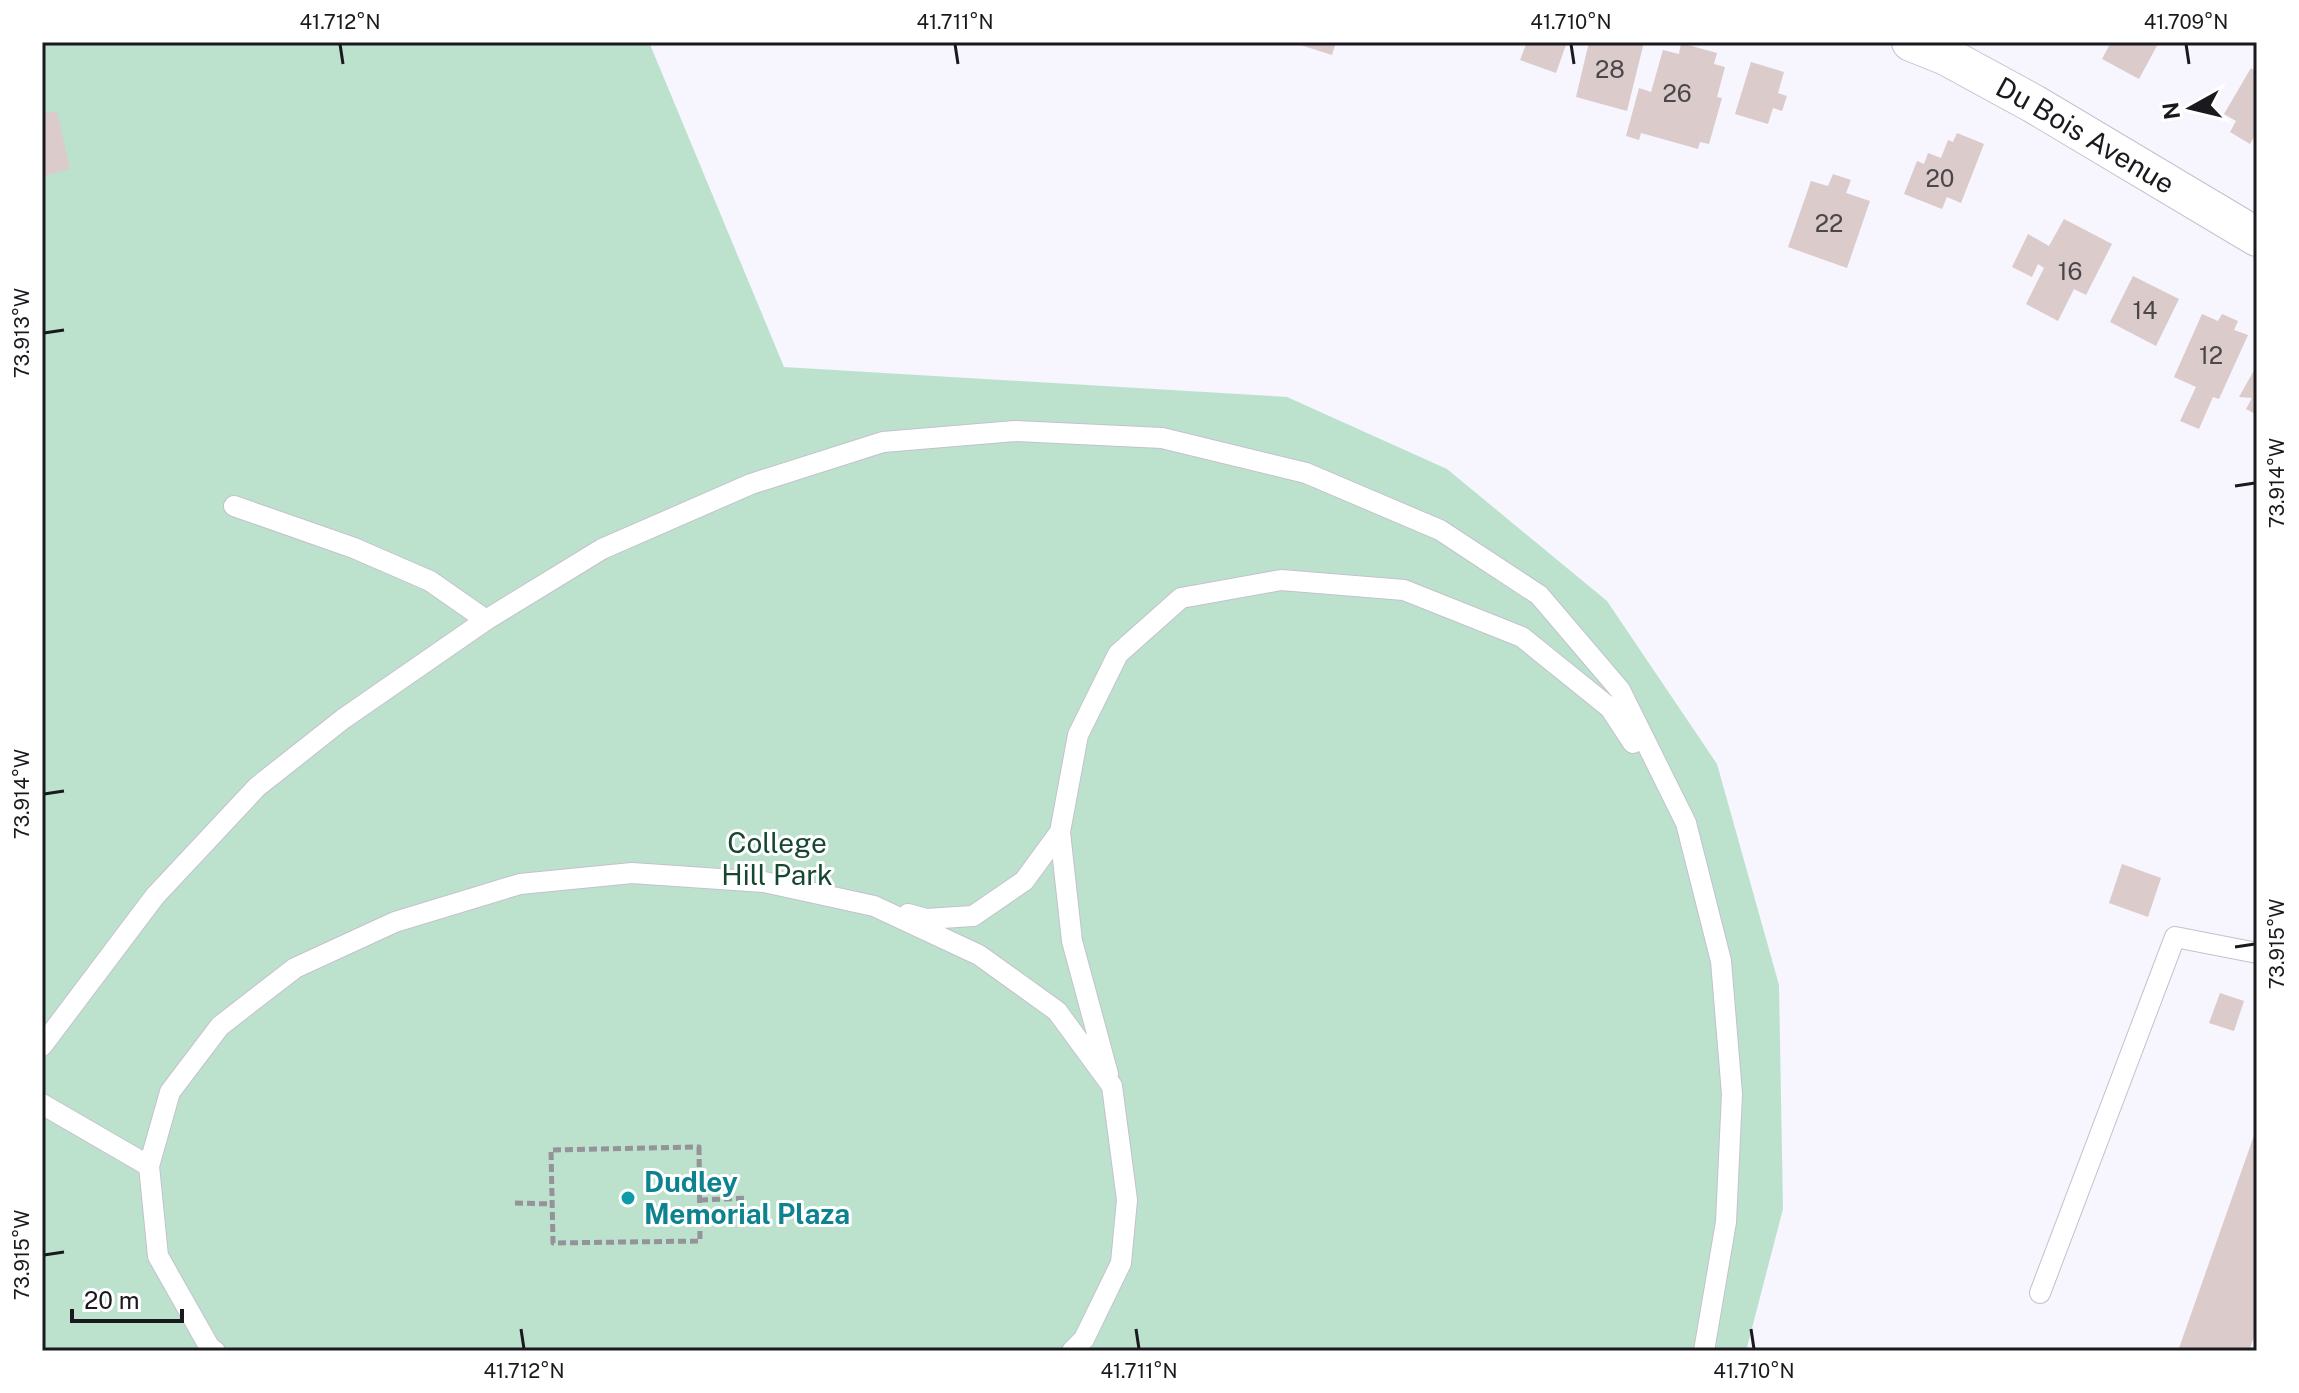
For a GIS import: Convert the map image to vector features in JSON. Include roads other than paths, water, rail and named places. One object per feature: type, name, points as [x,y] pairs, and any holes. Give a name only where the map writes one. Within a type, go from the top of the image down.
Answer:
[{"type":"street","name":"Du Bois Avenue","points":[[1911,42],[1946,56],[2034,104],[2257,237]]},
{"type":"lane","points":[[42,1046],[155,896],[257,787],[343,719],[486,620],[602,549],[751,484],[883,442],[1015,431],[1162,438],[1306,473],[1440,530],[1539,595],[1620,690],[1686,823],[1721,961],[1732,1094],[1726,1222],[1704,1351]]},
{"type":"lane","points":[[234,506],[354,548],[430,581],[486,620]]},
{"type":"lane","points":[[1072,1351],[1084,1339],[1121,1263],[1127,1200],[1112,1086],[1072,941],[1060,832],[1078,735],[1118,654],[1181,598],[1281,580],[1404,590],[1522,637],[1610,708],[1686,823]]},
{"type":"lane","points":[[215,1351],[210,1348],[158,1256],[149,1166],[170,1092],[220,1026],[295,968],[395,922],[520,884],[632,873],[764,882],[926,919],[973,916],[1024,881],[1060,832]]},
{"type":"lane","points":[[874,906],[979,955],[1057,1011],[1112,1086]]},
{"type":"lane","points":[[2040,1293],[2175,937],[2257,953]]},
{"type":"lane","points":[[42,1104],[149,1166]]},
{"type":"place","name":"Dudley Memorial Plaza","points":[[628,1198]]},
{"type":"park label","name":"College Hill Park","points":[[777,859]]}]
